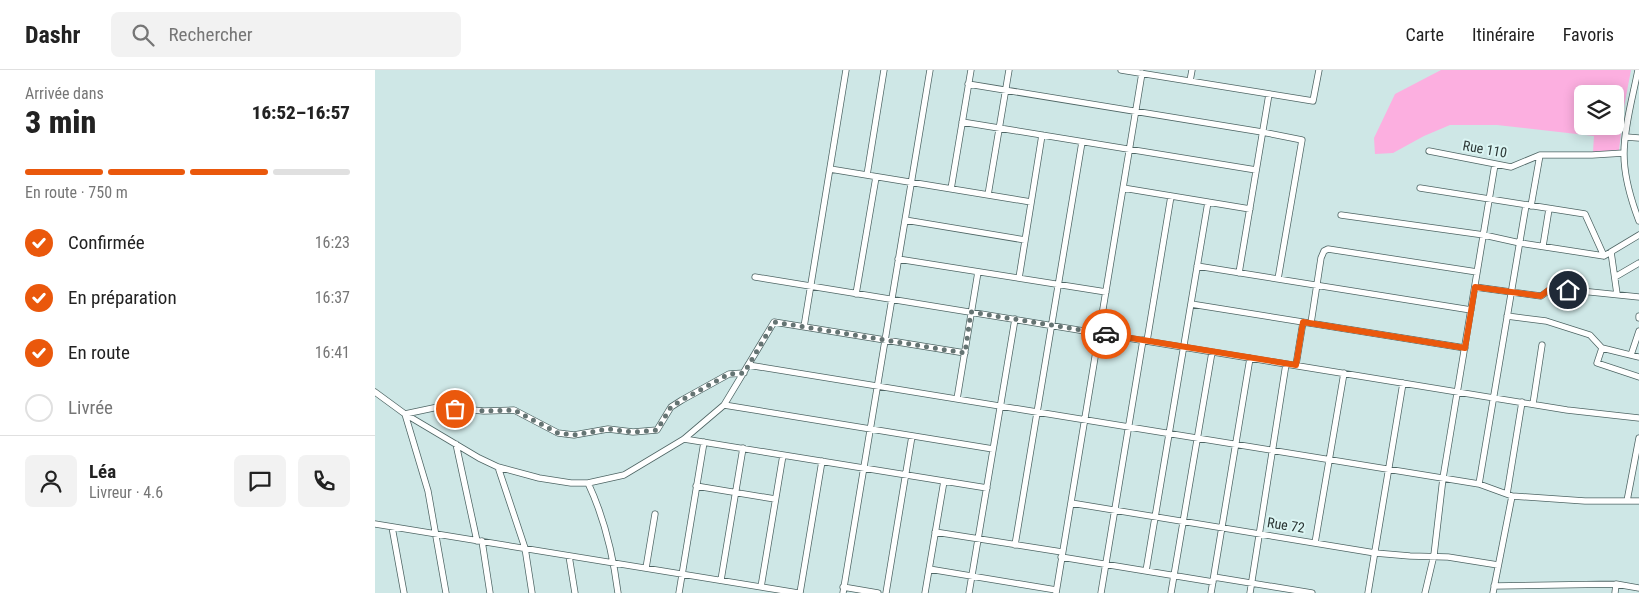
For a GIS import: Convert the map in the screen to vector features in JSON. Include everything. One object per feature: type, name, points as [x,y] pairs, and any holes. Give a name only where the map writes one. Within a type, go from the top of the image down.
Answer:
[{"type":"street","points":[[804,327],[846,70]]},
{"type":"street","points":[[867,175],[884,70]]},
{"type":"street","points":[[878,593],[843,590],[930,70]]},
{"type":"street","points":[[951,189],[971,70]]},
{"type":"street","points":[[988,195],[1009,70]]},
{"type":"street","points":[[1121,70],[1313,102],[1319,70]]},
{"type":"street","points":[[1190,81],[1192,70]]},
{"type":"street","points":[[1638,70],[1625,137],[1624,153],[1629,188],[1639,222]]},
{"type":"street","points":[[929,570],[1056,592],[1142,74]]},
{"type":"street","points":[[968,84],[1299,138],[1302,140],[1278,279]]},
{"type":"street","points":[[1239,273],[1269,94]]},
{"type":"street","points":[[962,122],[1256,170]]},
{"type":"street","points":[[1019,278],[1043,135]]},
{"type":"street","points":[[1625,137],[1639,138]]},
{"type":"street","points":[[1015,544],[1082,142]]},
{"type":"street","name":"Rue 110","points":[[1429,151],[1511,166],[1540,155],[1624,153]]},
{"type":"street","points":[[1479,484],[1520,243],[1540,155]]},
{"type":"street","points":[[1425,593],[1434,555],[1443,478],[1495,164]]},
{"type":"street","points":[[830,169],[1031,202]]},
{"type":"street","points":[[857,294],[876,177]]},
{"type":"street","points":[[1123,188],[1250,209]]},
{"type":"street","points":[[1420,188],[1585,214],[1604,256]]},
{"type":"street","points":[[1101,593],[1171,196]]},
{"type":"street","points":[[1146,571],[1208,202]]},
{"type":"street","points":[[1543,246],[1549,209]]},
{"type":"street","points":[[1341,215],[1484,235],[1520,243],[1604,256],[1639,235]]},
{"type":"street","points":[[905,220],[1025,240]]},
{"type":"street","points":[[1311,323],[1321,258],[1324,251],[1328,249],[1477,272]]},
{"type":"street","points":[[1611,252],[1617,294]]},
{"type":"street","points":[[898,259],[1106,292]]},
{"type":"street","points":[[1615,277],[1639,263]]},
{"type":"street","points":[[1197,266],[1471,310]]},
{"type":"street","points":[[957,399],[978,272]]},
{"type":"street","points":[[755,277],[1494,398],[1639,418]]},
{"type":"street","points":[[1475,287],[1541,296],[1551,288],[1639,297]]},
{"type":"street","points":[[1191,304],[1465,348]]},
{"type":"street","points":[[1507,316],[1546,321],[1590,335],[1602,348],[1639,357]]},
{"type":"street","points":[[969,593],[1015,320]]},
{"type":"street","points":[[377,394],[405,414],[497,466],[539,478],[571,483],[588,483],[623,475],[684,439],[724,405],[774,322],[965,353]]},
{"type":"street","points":[[1296,365],[1303,322]]},
{"type":"street","points":[[1631,355],[1639,331]]},
{"type":"street","points":[[1533,404],[1542,345]]},
{"type":"street","points":[[1602,348],[1597,363],[1639,377]]},
{"type":"street","points":[[1171,593],[1212,352]]},
{"type":"street","points":[[1211,593],[1250,358]]},
{"type":"street","points":[[1250,593],[1286,364]]},
{"type":"street","points":[[748,365],[1479,484],[1509,495],[1585,501],[1639,501]]},
{"type":"street","points":[[405,414],[438,407],[484,411],[514,410],[558,433],[574,435],[608,429],[633,432],[657,430],[671,407],[729,374],[744,373]]},
{"type":"street","points":[[1315,543],[1344,373]]},
{"type":"street","points":[[1368,593],[1403,383]]},
{"type":"street","points":[[1493,593],[1522,402]]},
{"type":"street","points":[[724,405],[993,449]]},
{"type":"street","points":[[405,414],[428,490],[446,593]]},
{"type":"street","points":[[886,593],[912,436]]},
{"type":"street","points":[[1627,501],[1639,438]]},
{"type":"street","points":[[684,439],[987,488]]},
{"type":"street","points":[[679,593],[704,442]]},
{"type":"street","points":[[456,444],[480,541],[490,593]]},
{"type":"street","points":[[721,580],[743,448]]},
{"type":"street","points":[[761,587],[783,455]]},
{"type":"street","points":[[375,524],[799,593],[822,461]]},
{"type":"street","points":[[497,466],[525,548],[532,593]]},
{"type":"street","points":[[925,593],[944,481]]},
{"type":"street","points":[[588,483],[600,510],[614,563],[618,593]]},
{"type":"street","points":[[697,486],[775,499]]},
{"type":"street","name":"Rue 72","points":[[1071,503],[1375,552],[1410,556],[1434,555],[1498,565]]},
{"type":"street","points":[[646,568],[655,514]]},
{"type":"street","points":[[392,527],[404,593]]},
{"type":"street","points":[[935,532],[1015,544],[1106,565],[1174,576],[1251,583],[1312,593]]},
{"type":"street","points":[[569,556],[575,593]]},
{"type":"street","points":[[1494,586],[1556,590],[1616,584],[1639,588]]},
{"type":"street","points":[[1615,593],[1616,584]]},
{"type":"street","points":[[681,586],[687,593]]},
{"type":"shaded area","points":[[1441,70],[1631,70],[1624,107],[1624,85],[1574,85],[1574,134],[1497,125],[1450,125],[1424,136],[1393,153],[1375,154],[1374,138],[1395,94]]},
{"type":"shaded area","points":[[1585,135],[1621,135],[1619,150],[1593,152],[1594,136]]},
{"type":"way so far","points":[[455,409],[484,411],[514,410],[558,433],[574,435],[608,429],[633,432],[657,430],[671,407],[729,374],[744,373],[774,322],[965,353],[971,312],[1106,334]]},
{"type":"route","points":[[1106,334],[1296,365],[1303,322],[1465,348],[1475,287],[1541,296],[1551,288],[1568,290]]}]
